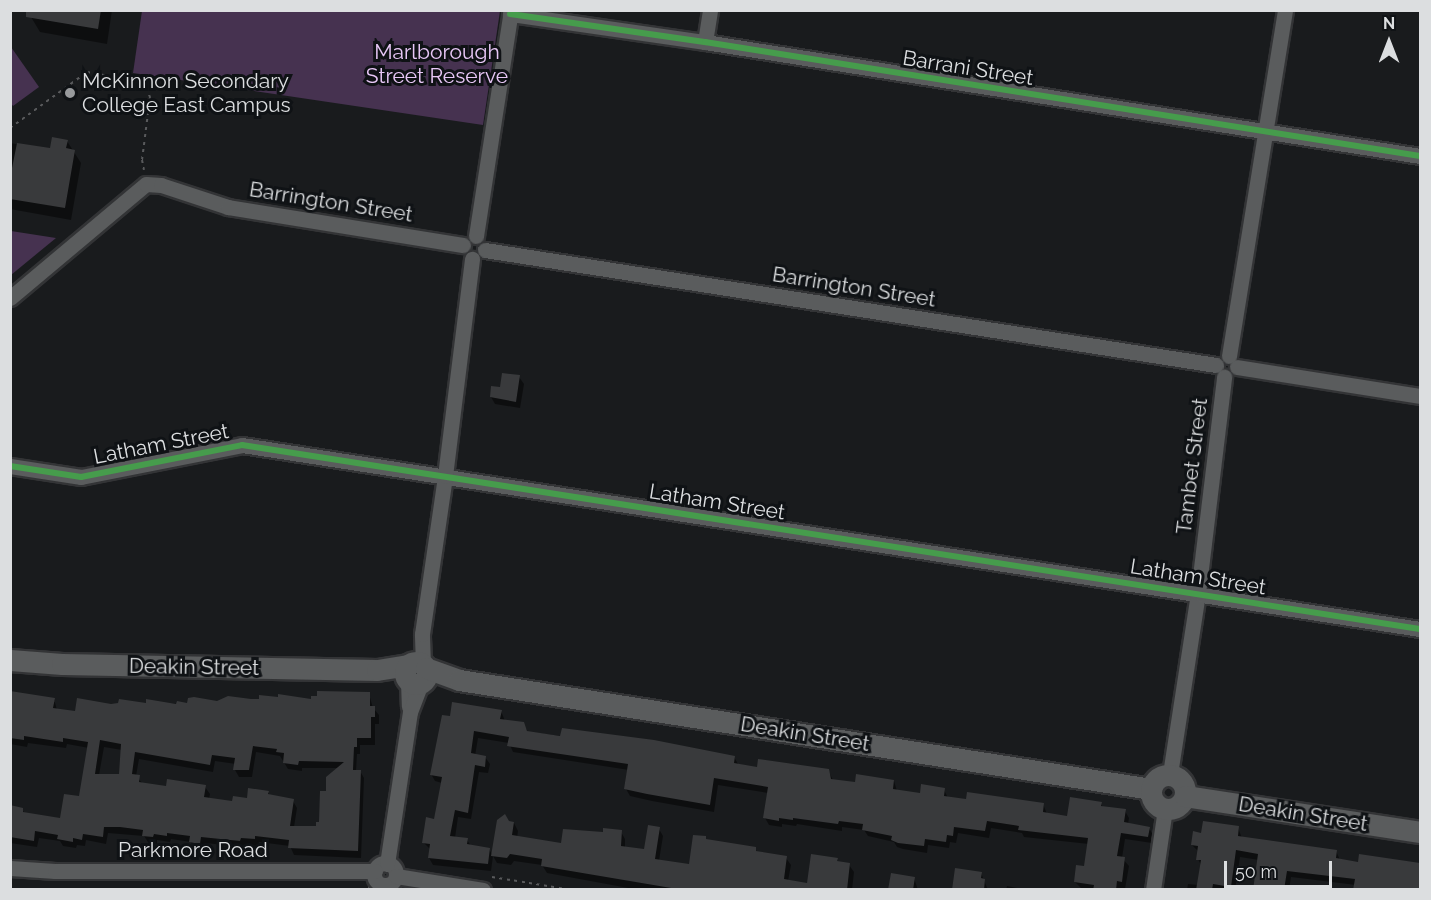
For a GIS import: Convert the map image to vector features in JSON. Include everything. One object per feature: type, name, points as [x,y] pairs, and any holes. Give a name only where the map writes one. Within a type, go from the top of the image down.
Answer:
[{"type":"street","points":[[705,42],[710,10]]},
{"type":"street","name":"Tambet Street","points":[[1170,774],[1198,593],[1227,366],[1267,133],[1285,10]]},
{"type":"street","points":[[476,236],[510,12]]},
{"type":"street","name":"Barrani Street","points":[[510,12],[1420,156]]},
{"type":"street","points":[[10,298],[146,184]]},
{"type":"street","name":"Barrington Street","points":[[146,184],[161,185],[228,207],[463,245]]},
{"type":"street","points":[[476,236],[466,239],[463,245],[464,253],[479,254]]},
{"type":"street","points":[[381,878],[410,712],[479,254],[484,243],[476,236]]},
{"type":"street","name":"Barrington Street","points":[[479,254],[1420,396]]},
{"type":"street","name":"Latham Street","points":[[10,466],[81,477],[242,445],[1420,628]]},
{"type":"street","name":"Deakin Street","points":[[10,660],[62,664],[377,670],[416,673],[1150,789]]},
{"type":"street","points":[[1170,774],[1182,782],[1185,796],[1177,806],[1165,809],[1154,802],[1150,789],[1157,778],[1170,774]]},
{"type":"street","name":"Deakin Street","points":[[1185,796],[1420,832]]},
{"type":"street","points":[[1153,890],[1165,809]]},
{"type":"street","name":"Parkmore Road","points":[[10,868],[381,878],[483,890]]},
{"type":"path","points":[[10,128],[87,72],[142,84]]},
{"type":"path","points":[[142,74],[142,84],[150,97],[142,160],[146,184]]},
{"type":"green space","name":"Marlborough Street Reserve","points":[[142,11],[500,11],[483,125],[133,73]]},
{"type":"green space","points":[[11,47],[39,87],[13,106],[10,102]]},
{"type":"green space","points":[[11,231],[56,238],[11,275]]},
{"type":"building","points":[[26,10],[101,10],[98,29],[26,17]]},
{"type":"building","points":[[52,137],[68,140],[66,148],[75,150],[65,208],[10,199],[10,178],[17,143],[50,148]]},
{"type":"building","points":[[502,373],[520,375],[516,402],[490,397],[491,386],[500,387]]},
{"type":"building","points":[[10,691],[55,698],[53,708],[75,711],[77,698],[111,704],[118,703],[119,699],[146,703],[146,699],[176,704],[177,701],[187,703],[188,698],[194,697],[217,701],[228,696],[259,699],[259,695],[278,697],[278,694],[311,699],[311,696],[317,696],[317,691],[370,692],[370,706],[375,706],[375,717],[371,717],[371,738],[357,738],[357,747],[354,747],[353,770],[361,770],[358,851],[288,848],[289,840],[255,836],[255,839],[241,838],[240,841],[201,837],[200,844],[189,842],[190,836],[167,833],[167,836],[154,834],[153,837],[142,836],[143,830],[120,827],[104,827],[103,837],[83,834],[82,840],[73,838],[73,842],[57,839],[58,835],[35,831],[34,841],[10,837],[10,805],[23,808],[23,812],[60,818],[64,794],[79,796],[88,742],[63,738],[63,742],[24,736],[24,740],[10,738]],"holes":[[[100,740],[121,744],[119,774],[95,774]],[[253,746],[277,749],[276,752],[284,753],[283,763],[298,765],[299,761],[344,762],[326,777],[326,791],[320,791],[319,822],[316,822],[316,826],[290,826],[294,799],[268,794],[269,791],[248,788],[247,798],[233,796],[232,801],[204,797],[206,785],[167,779],[166,786],[139,782],[140,775],[132,774],[135,752],[210,765],[212,755],[235,758],[233,770],[249,770]]]},
{"type":"building","points":[[452,702],[502,710],[500,719],[524,722],[527,731],[560,736],[562,728],[654,740],[735,756],[734,763],[757,767],[758,759],[829,769],[831,779],[855,782],[856,774],[894,780],[893,789],[920,793],[921,784],[945,788],[944,796],[966,799],[967,792],[1044,803],[1043,812],[1067,816],[1070,797],[1102,802],[1101,806],[1126,809],[1124,822],[1150,827],[1148,837],[1121,833],[1117,856],[1125,857],[1122,882],[1117,881],[1116,890],[1093,890],[1094,885],[1074,882],[1076,865],[1084,866],[1088,838],[1018,830],[1019,826],[987,821],[985,831],[954,827],[953,836],[947,835],[946,842],[925,839],[924,846],[898,843],[891,840],[892,836],[862,830],[863,824],[839,821],[838,824],[793,818],[793,820],[779,818],[779,821],[763,818],[768,787],[714,778],[710,805],[647,794],[624,789],[628,764],[507,746],[509,737],[474,731],[471,753],[486,756],[485,767],[475,765],[468,813],[455,810],[450,836],[468,838],[467,844],[490,848],[488,864],[428,858],[430,844],[422,843],[426,817],[434,819],[442,777],[430,775],[442,715],[450,716]]},
{"type":"building","points":[[505,814],[509,821],[514,822],[512,835],[561,843],[563,829],[603,832],[603,828],[622,830],[621,846],[644,849],[648,825],[660,827],[655,859],[689,864],[693,835],[756,847],[756,851],[787,856],[784,879],[807,883],[811,854],[838,858],[837,861],[850,863],[847,890],[683,890],[541,866],[542,859],[510,854],[507,858],[491,856],[497,820]]},
{"type":"building","points":[[1203,821],[1239,826],[1238,836],[1337,850],[1336,858],[1358,862],[1359,854],[1420,863],[1420,890],[1353,890],[1355,879],[1287,871],[1284,890],[1253,890],[1258,854],[1236,850],[1231,887],[1213,884],[1212,890],[1196,890],[1201,860],[1196,860],[1198,846],[1191,845],[1193,831],[1201,833]]},
{"type":"building","points":[[955,868],[982,872],[981,878],[985,879],[984,890],[952,890]]},
{"type":"building","points":[[891,873],[915,877],[913,890],[888,890]]},
{"type":"cycle path","points":[[510,14],[705,42],[1420,156]]},
{"type":"cycle path","points":[[10,466],[81,477],[242,445],[1420,629]]},
{"type":"place","name":"McKinnon Secondary College East Campus","points":[[70,93]]}]
